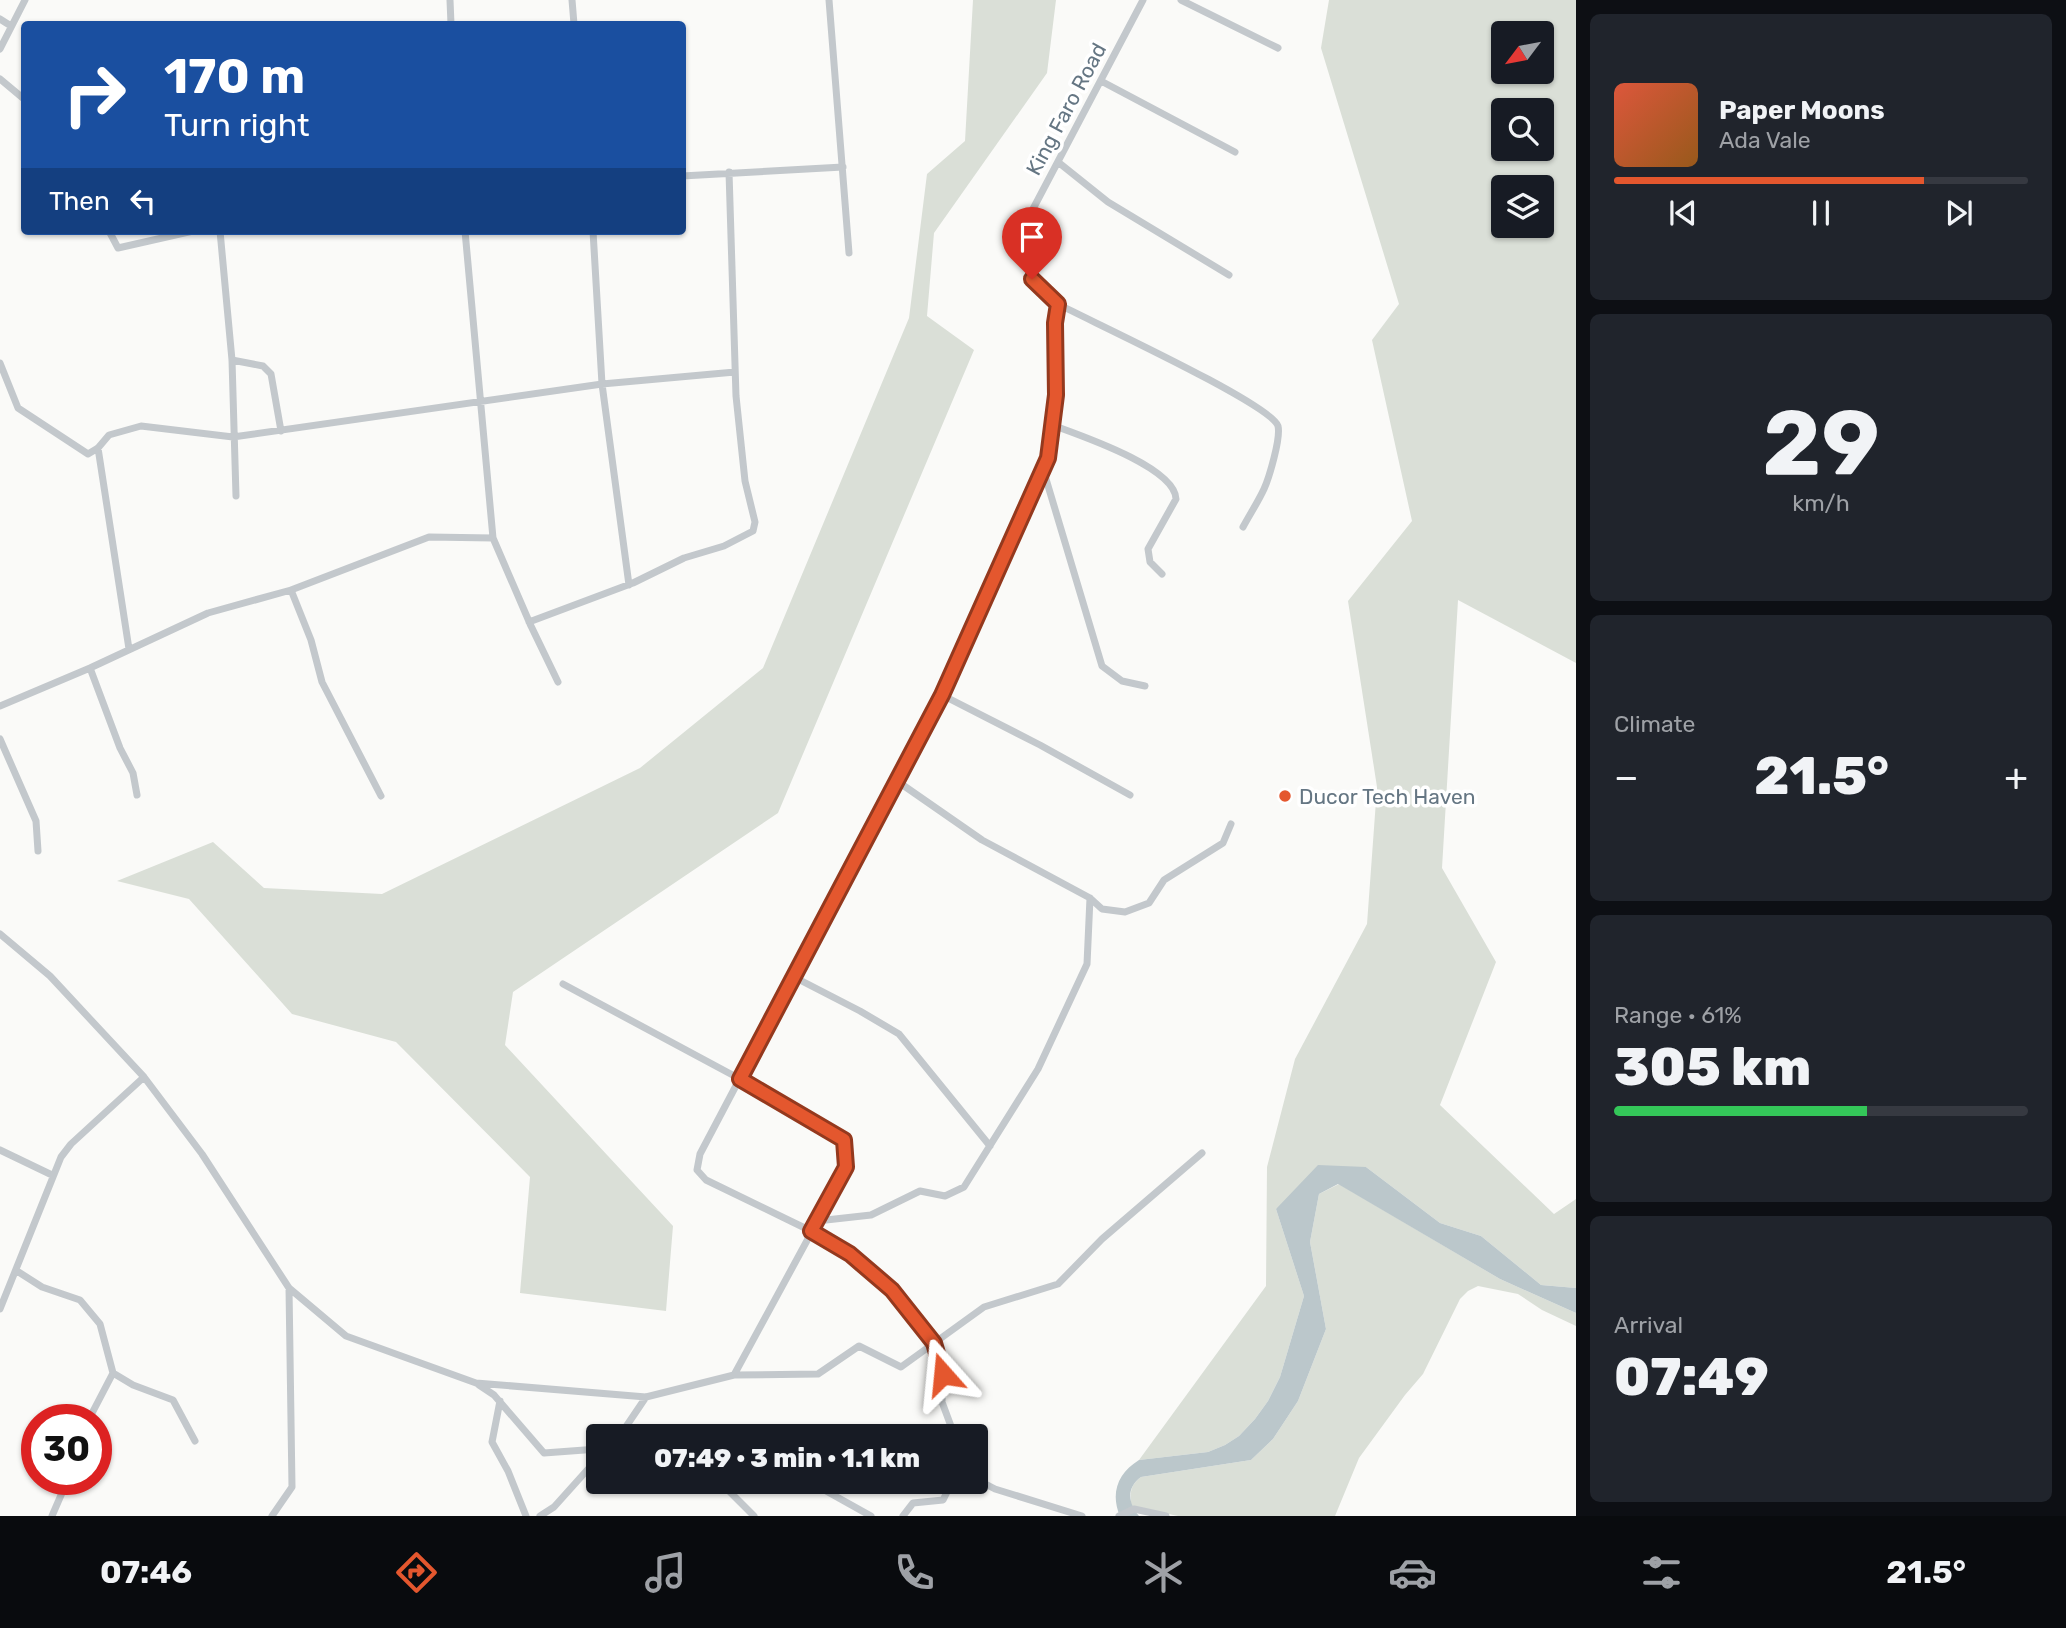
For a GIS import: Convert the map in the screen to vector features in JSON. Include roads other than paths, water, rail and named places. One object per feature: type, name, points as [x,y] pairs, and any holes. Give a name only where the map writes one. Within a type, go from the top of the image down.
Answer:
[{"type":"street","points":[[0,49],[25,0]]},
{"type":"street","points":[[450,0],[451,21]]},
{"type":"street","points":[[572,0],[574,21]]},
{"type":"street","points":[[829,0],[849,253]]},
{"type":"street","name":"King Faro Road","points":[[1143,0],[1024,226],[1021,257],[1032,279],[1058,304],[1221,386],[1273,418],[1279,428],[1265,488],[1243,527]]},
{"type":"street","points":[[1181,0],[1278,48]]},
{"type":"street","points":[[0,19],[11,26]]},
{"type":"street","points":[[0,79],[21,96]]},
{"type":"street","points":[[1101,81],[1235,152]]},
{"type":"street","points":[[1058,162],[1108,202],[1230,275]]},
{"type":"street","points":[[686,176],[843,167]]},
{"type":"street","points":[[529,622],[629,585],[684,558],[724,546],[754,530],[755,522],[744,481],[735,372],[729,172]]},
{"type":"street","points":[[111,235],[118,248],[175,235]]},
{"type":"street","points":[[220,235],[232,360],[236,496]]},
{"type":"street","points":[[465,235],[494,538],[529,622],[558,682]]},
{"type":"street","points":[[593,235],[602,384],[629,585]]},
{"type":"street","points":[[950,1424],[942,1402],[943,1374],[934,1343],[892,1290],[850,1254],[811,1231],[706,1180],[697,1170],[700,1154],[942,695],[1048,458],[1056,395],[1055,323],[1058,304]]},
{"type":"street","points":[[232,360],[263,366],[271,374],[281,431]]},
{"type":"street","points":[[0,362],[18,408],[88,454],[98,448],[109,435],[141,426],[233,437],[602,384],[735,372]]},
{"type":"street","points":[[1052,425],[1107,445],[1168,480],[1176,490],[1176,499],[1148,549],[1150,562],[1162,573]]},
{"type":"street","points":[[98,448],[115,544],[129,649]]},
{"type":"street","points":[[1043,469],[1102,666],[1122,681],[1145,686]]},
{"type":"street","points":[[0,706],[208,613],[291,590],[429,537],[494,538]]},
{"type":"street","points":[[291,590],[311,640],[322,682],[381,796]]},
{"type":"street","points":[[90,668],[120,748],[133,773],[137,796]]},
{"type":"street","points":[[942,695],[1130,795]]},
{"type":"street","points":[[0,739],[36,821],[38,851]]},
{"type":"street","points":[[897,781],[982,840],[1090,898],[1102,908],[1125,912],[1149,903],[1164,880],[1223,843],[1231,824]]},
{"type":"street","points":[[817,1221],[871,1215],[920,1191],[945,1196],[964,1187],[1038,1069],[1087,964],[1090,898]]},
{"type":"street","points":[[0,934],[50,976],[144,1077],[202,1154],[289,1288],[346,1336],[475,1383],[494,1395],[544,1453],[586,1450]]},
{"type":"street","points":[[794,977],[899,1034],[990,1146]]},
{"type":"street","points":[[563,984],[740,1079],[844,1140],[846,1167],[734,1375]]},
{"type":"street","points":[[0,1309],[17,1271],[52,1175],[71,1144],[144,1077]]},
{"type":"street","points":[[0,1150],[52,1175]]},
{"type":"street","points":[[475,1383],[646,1397],[734,1375],[818,1374],[859,1346],[901,1367],[984,1307],[1058,1284],[1102,1239],[1202,1153]]},
{"type":"street","points":[[17,1271],[42,1287],[80,1300],[100,1324],[113,1373],[97,1404]]},
{"type":"street","points":[[272,1516],[292,1487],[289,1288]]},
{"type":"street","points":[[113,1373],[133,1385],[173,1400],[195,1441]]},
{"type":"street","points":[[628,1424],[646,1397]]},
{"type":"street","points":[[500,1401],[492,1442],[508,1471],[526,1516]]},
{"type":"street","points":[[540,1516],[554,1507],[586,1471]]},
{"type":"street","points":[[988,1485],[1068,1514],[1082,1516]]},
{"type":"street","points":[[732,1494],[754,1516]]},
{"type":"street","points":[[832,1494],[871,1516]]},
{"type":"street","points":[[903,1516],[913,1503],[943,1500],[946,1494]]},
{"type":"street","points":[[52,1516],[61,1495]]},
{"type":"street","points":[[1119,1516],[1135,1508],[1166,1516]]},
{"type":"place","name":"Ducor Tech Haven","points":[[1285,796]]}]
